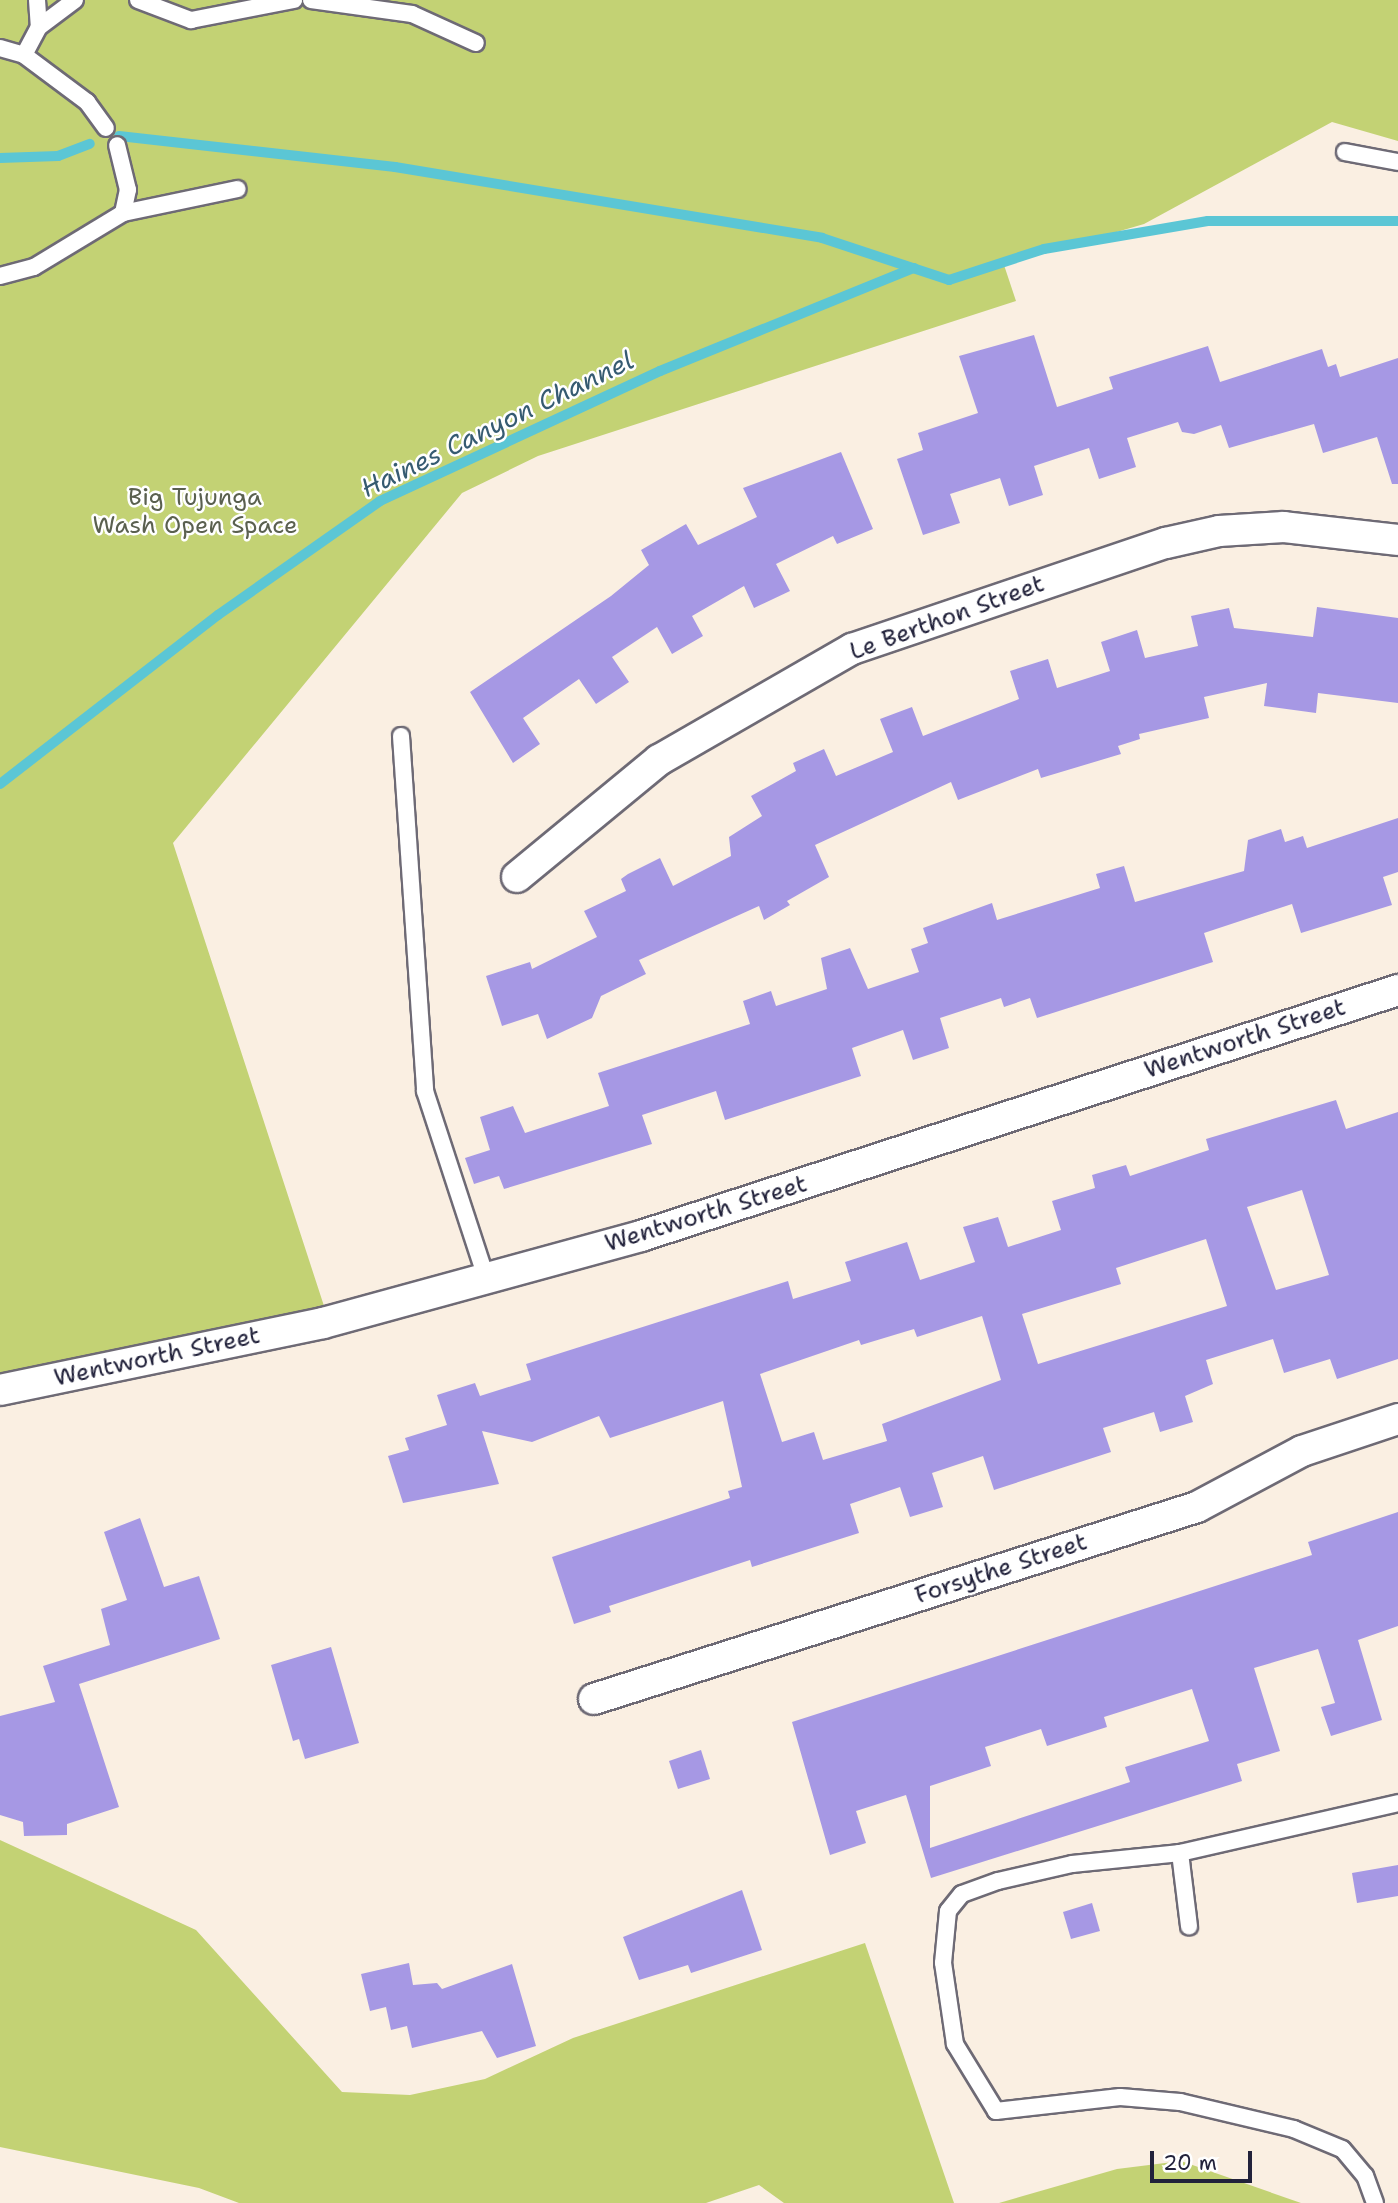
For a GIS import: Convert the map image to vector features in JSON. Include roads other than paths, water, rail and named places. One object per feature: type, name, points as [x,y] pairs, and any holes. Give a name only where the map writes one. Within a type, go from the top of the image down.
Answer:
[{"type":"street","name":"Le Berthon Street","points":[[517,877],[659,760],[852,649],[1166,542],[1219,531],[1284,527],[1398,540]]},
{"type":"street","name":"Wentworth Street","points":[[0,1390],[323,1323],[641,1236],[1398,990]]},
{"type":"street","name":"Forsythe Street","points":[[594,1699],[1197,1507],[1302,1451],[1398,1419]]},
{"type":"lane","points":[[37,0],[39,27]]},
{"type":"lane","points":[[24,55],[39,27],[75,0]]},
{"type":"lane","points":[[138,0],[191,20],[294,0]]},
{"type":"lane","points":[[311,0],[412,14],[476,43]]},
{"type":"lane","points":[[0,48],[24,55],[87,102],[106,128]]},
{"type":"lane","points":[[117,145],[128,190],[122,213]]},
{"type":"lane","points":[[1345,152],[1398,162]]},
{"type":"lane","points":[[0,276],[34,267],[122,213],[238,189]]},
{"type":"lane","points":[[401,736],[425,1091],[486,1278]]},
{"type":"lane","points":[[1375,2203],[1365,2176],[1342,2149],[1294,2129],[1180,2102],[1120,2097],[996,2111],[981,2094],[955,2043],[943,1963],[948,1911],[962,1894],[998,1881],[1072,1864],[1180,1853],[1398,1803]]},
{"type":"lane","points":[[1180,1853],[1189,1926]]},
{"type":"waterway","name":"Haines Canyon Channel","points":[[119,136],[395,167],[822,238],[949,280],[1044,249],[1208,221],[1398,221]]},
{"type":"waterway","name":"Haines Canyon Channel","points":[[0,158],[58,156],[90,144]]},
{"type":"waterway","name":"Haines Canyon Channel","points":[[0,784],[218,615],[380,501],[660,371],[914,268]]},
{"type":"park label","name":"Big Tujunga Wash Open Space","points":[[195,512]]}]
